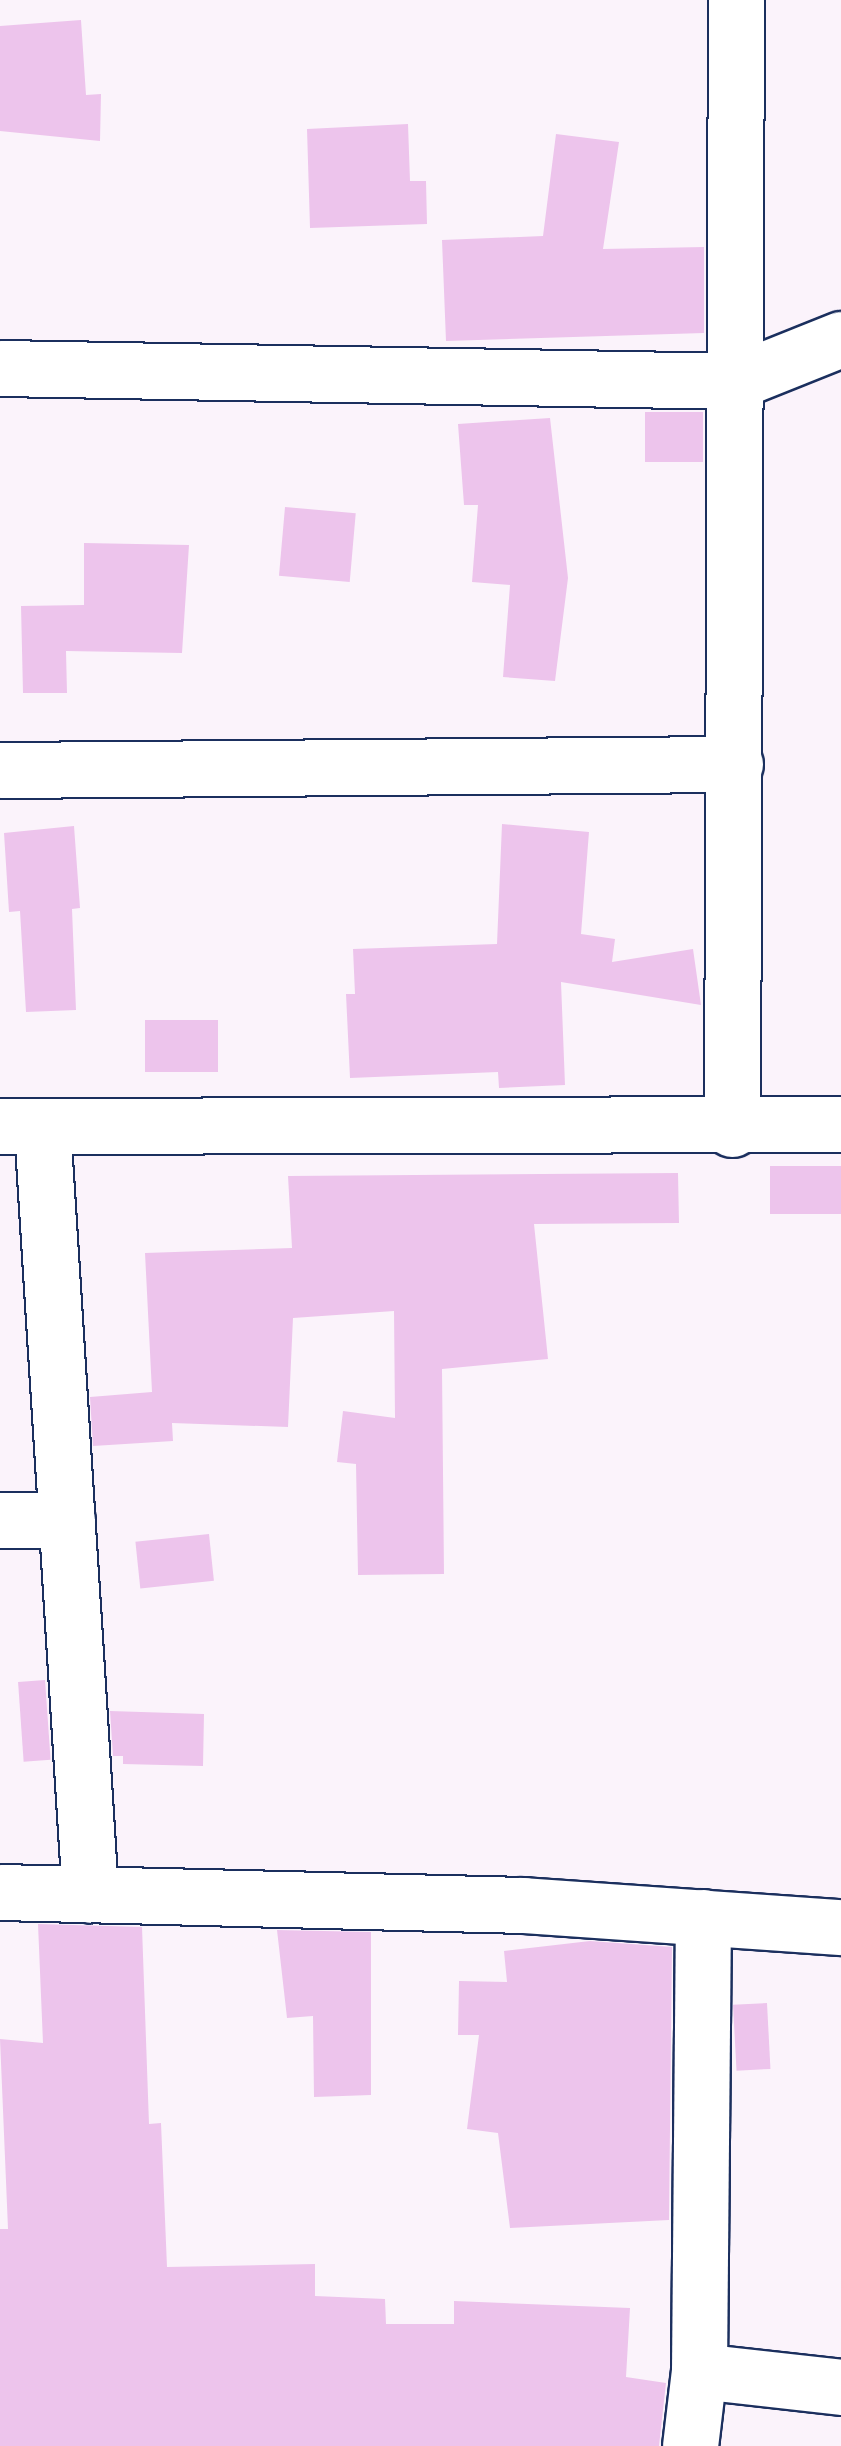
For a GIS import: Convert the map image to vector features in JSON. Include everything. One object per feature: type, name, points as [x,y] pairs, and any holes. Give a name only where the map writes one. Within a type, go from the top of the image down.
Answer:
[{"type":"street","points":[[732,1128],[736,0]]},
{"type":"street","points":[[0,368],[736,381],[841,339]]},
{"type":"street","points":[[0,770],[734,764]]},
{"type":"street","points":[[90,1894],[67,1520],[21,1127],[732,1128],[841,1124]]},
{"type":"street","points":[[0,1520],[67,1520]]},
{"type":"street","points":[[0,1892],[524,1905],[841,1926]]},
{"type":"street","points":[[690,2446],[699,2371],[703,1917]]},
{"type":"street","points":[[699,2371],[841,2387]]},
{"type":"building","points":[[81,20],[86,95],[101,94],[100,141],[0,131],[0,26]]},
{"type":"building","points":[[408,124],[410,181],[426,181],[427,224],[310,228],[307,129]]},
{"type":"building","points":[[556,134],[619,142],[603,249],[704,247],[704,333],[446,341],[442,240],[543,236]]},
{"type":"building","points":[[645,412],[703,412],[703,462],[645,462]]},
{"type":"building","points":[[550,418],[568,578],[555,681],[503,677],[510,585],[472,582],[478,505],[464,505],[458,424]]},
{"type":"building","points":[[285,507],[356,513],[350,582],[279,576]]},
{"type":"building","points":[[84,543],[189,545],[182,653],[66,651],[67,693],[23,693],[21,606],[84,605]]},
{"type":"building","points":[[502,824],[589,832],[581,934],[615,939],[612,962],[693,949],[701,1005],[561,982],[565,1085],[499,1088],[498,1072],[350,1078],[346,994],[355,994],[353,949],[497,944]]},
{"type":"building","points":[[74,826],[80,908],[72,909],[76,1010],[26,1012],[20,911],[9,912],[4,833]]},
{"type":"building","points":[[145,1020],[218,1020],[218,1072],[145,1072]]},
{"type":"building","points":[[770,1166],[841,1166],[841,1214],[770,1214]]},
{"type":"building","points":[[678,1173],[679,1223],[534,1224],[548,1359],[442,1369],[444,1574],[358,1575],[356,1464],[337,1462],[343,1411],[395,1418],[394,1311],[293,1318],[288,1427],[172,1423],[173,1441],[93,1446],[90,1397],[152,1392],[145,1253],[292,1248],[288,1176]]},
{"type":"building","points":[[209,1534],[214,1581],[140,1588],[135,1542]]},
{"type":"building","points":[[45,1680],[51,1760],[24,1762],[18,1682]]},
{"type":"building","points":[[110,1711],[204,1714],[203,1766],[123,1764],[123,1756],[113,1756]]},
{"type":"building","points":[[38,1924],[142,1927],[149,2124],[161,2123],[167,2267],[315,2264],[315,2296],[385,2299],[386,2324],[454,2324],[454,2301],[630,2308],[626,2377],[666,2383],[659,2446],[0,2446],[0,2229],[8,2229],[0,2039],[43,2043]]},
{"type":"building","points":[[277,1930],[371,1932],[371,2095],[314,2097],[313,2016],[287,2018]]},
{"type":"building","points":[[590,1941],[672,1947],[669,2220],[510,2228],[498,2133],[467,2129],[479,2035],[458,2035],[459,1981],[507,1982],[504,1951]]},
{"type":"building","points":[[767,2003],[770,2069],[737,2071],[733,2005]]}]
